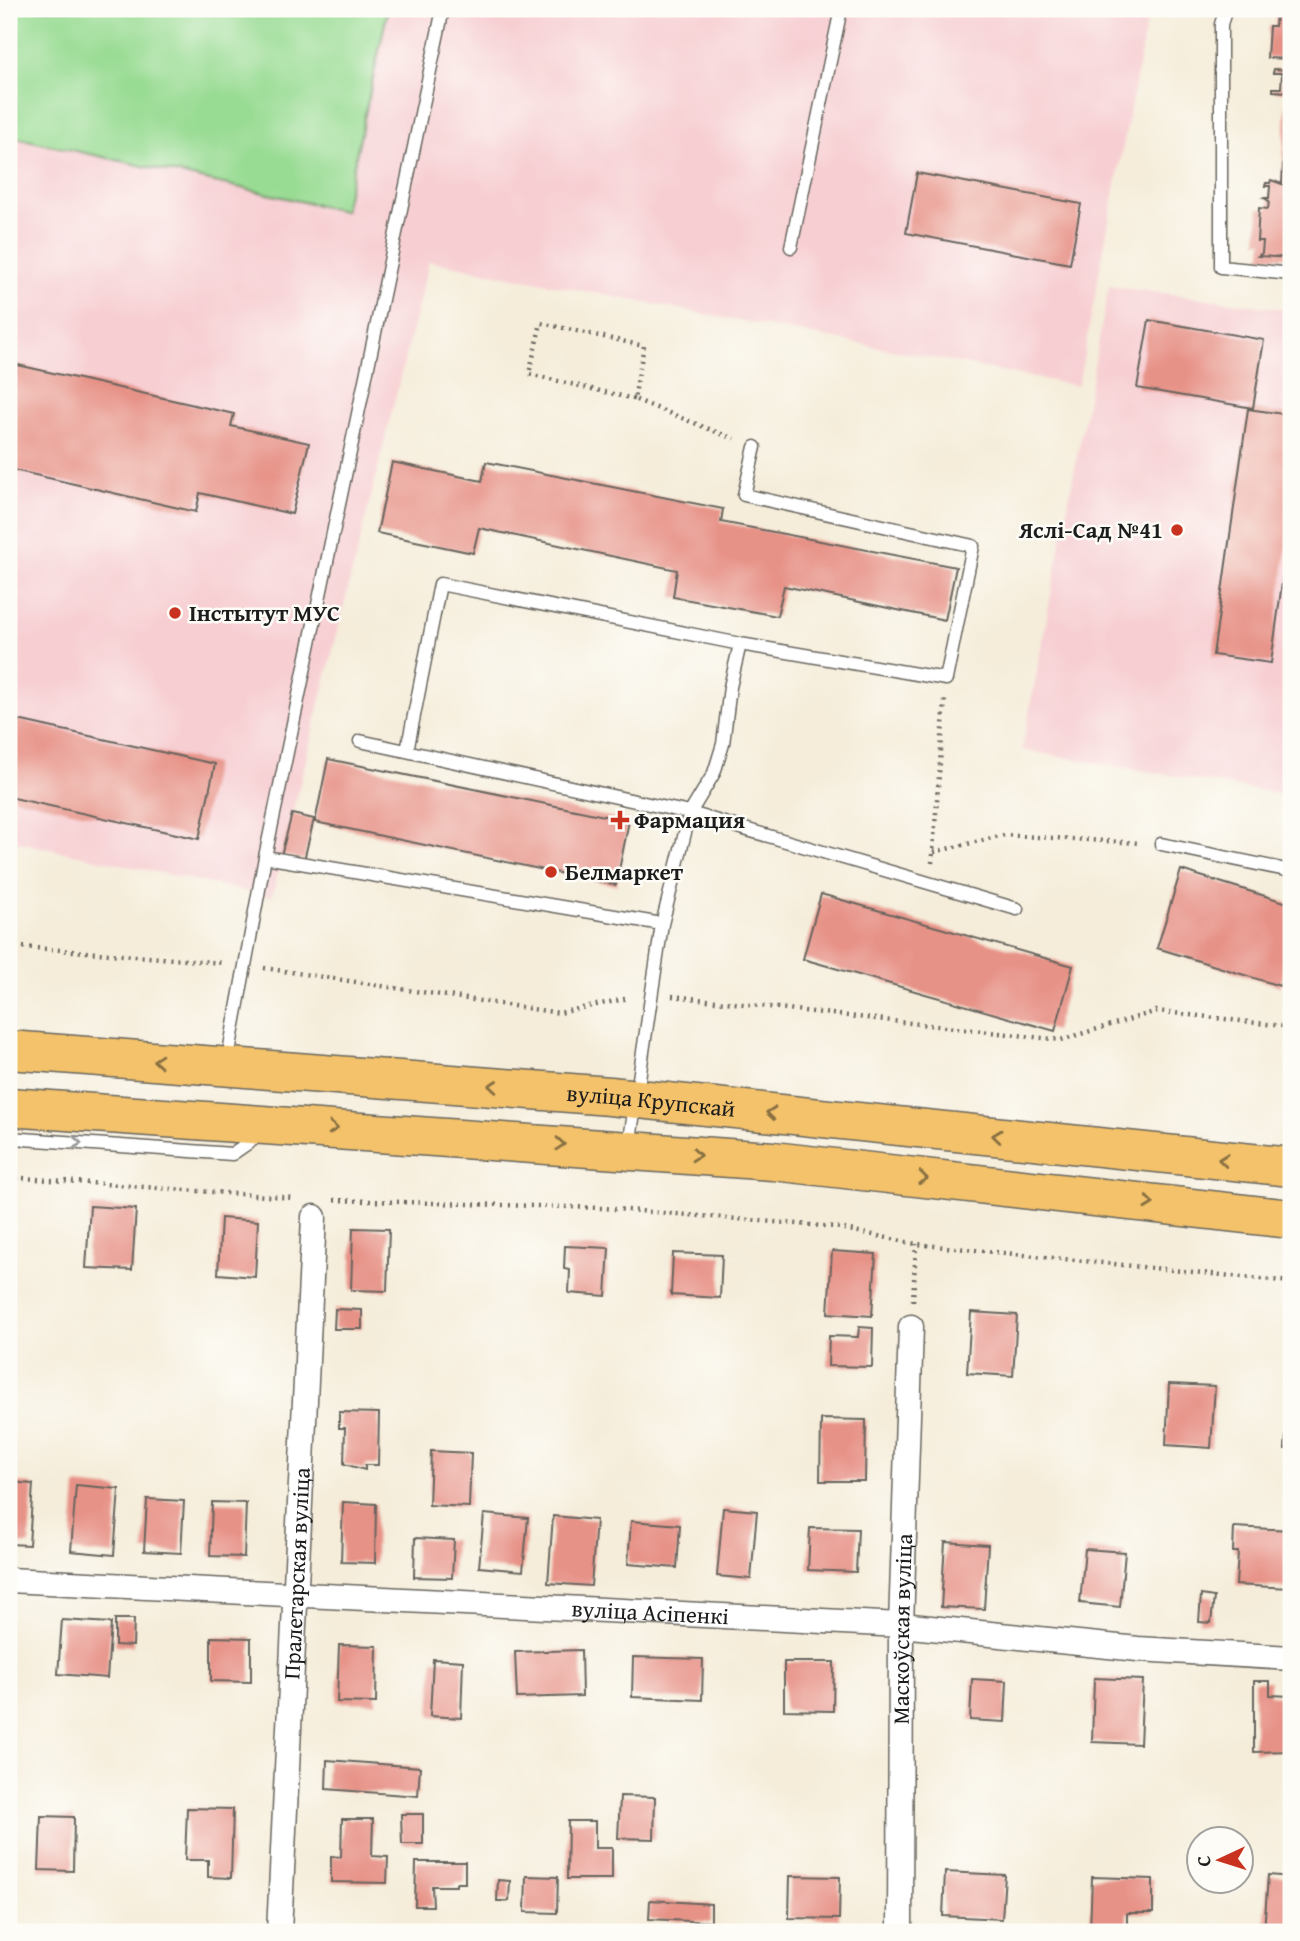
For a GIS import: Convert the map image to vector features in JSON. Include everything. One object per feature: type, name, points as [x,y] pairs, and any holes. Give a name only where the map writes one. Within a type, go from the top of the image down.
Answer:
[{"type":"main road","name":"вуліца Крупскай","points":[[9,1050],[634,1098],[1291,1167]]},
{"type":"main road","points":[[9,1107],[773,1161],[1291,1219]]},
{"type":"street","name":"Пралетарская вуліца","points":[[279,1932],[315,1205]]},
{"type":"street","name":"Маскоўская вуліца","points":[[900,1932],[901,1625],[911,1327]]},
{"type":"street","name":"вуліца Асіпенкі","points":[[9,1580],[901,1625],[1138,1649],[1291,1658]]},
{"type":"lane","points":[[226,1066],[265,857],[443,9]]},
{"type":"lane","points":[[791,247],[841,9]]},
{"type":"lane","points":[[1226,9],[1222,24],[1222,267],[1291,274]]},
{"type":"lane","points":[[407,751],[440,584],[740,644],[946,678],[973,546],[744,495],[755,447]]},
{"type":"lane","points":[[628,1150],[662,924],[690,813],[714,773],[723,744],[730,687],[740,644]]},
{"type":"lane","points":[[360,741],[690,813],[1017,909]]},
{"type":"lane","points":[[1161,844],[1291,871]]},
{"type":"lane","points":[[265,857],[662,924]]},
{"type":"lane","points":[[9,1138],[232,1154],[276,1124]]},
{"type":"path","points":[[634,399],[644,346],[541,323],[529,374],[634,399],[755,447]]},
{"type":"path","points":[[929,883],[934,852],[946,678]]},
{"type":"path","points":[[934,852],[1004,835],[1161,844]]},
{"type":"path","points":[[9,1177],[315,1205],[603,1208],[835,1227],[916,1244],[1291,1282]]},
{"type":"path","points":[[911,1327],[916,1244]]},
{"type":"shaded area","name":"Інстытут МУС","points":[[9,9],[1149,9],[1078,386],[429,261],[272,897],[9,840]]},
{"type":"shaded area","name":"Яслі-Сад №41","points":[[1109,286],[1291,310],[1291,796],[1022,750]]},
{"type":"green space","points":[[9,9],[388,9],[344,211],[9,136]]},
{"type":"building","points":[[1272,12],[1291,13],[1291,59],[1267,58],[1269,26],[1275,26],[1276,15]]},
{"type":"building","points":[[1289,61],[1291,258],[1258,256],[1262,253],[1263,241],[1257,241],[1259,208],[1268,209],[1269,201],[1264,198],[1269,198],[1270,186],[1265,186],[1266,183],[1271,180],[1282,184],[1287,92],[1273,91],[1273,88],[1281,88],[1282,73],[1273,73],[1274,69],[1289,70]]},
{"type":"building","points":[[917,173],[1081,204],[1070,264],[906,233]]},
{"type":"building","points":[[1149,320],[1264,340],[1253,408],[1137,388]]},
{"type":"building","points":[[9,363],[234,414],[231,426],[309,443],[292,514],[200,493],[196,512],[9,469]]},
{"type":"building","points":[[1248,409],[1291,415],[1291,518],[1271,663],[1213,655]]},
{"type":"building","points":[[392,462],[482,481],[486,462],[723,509],[721,522],[956,567],[945,620],[784,586],[777,616],[673,597],[677,570],[479,528],[473,553],[377,533]]},
{"type":"building","points":[[9,718],[215,764],[199,839],[9,797]]},
{"type":"building","points":[[328,759],[629,821],[616,885],[315,822]]},
{"type":"building","points":[[292,814],[314,819],[304,860],[281,855]]},
{"type":"building","points":[[1181,870],[1291,904],[1291,955],[1280,986],[1157,948]]},
{"type":"building","points":[[821,894],[1073,966],[1055,1031],[803,959]]},
{"type":"building","points":[[90,1206],[136,1209],[132,1270],[86,1268]]},
{"type":"building","points":[[221,1218],[258,1221],[255,1277],[218,1274]]},
{"type":"building","points":[[353,1228],[389,1229],[387,1291],[351,1290]]},
{"type":"building","points":[[565,1246],[609,1248],[606,1296],[569,1293],[570,1270],[564,1269]]},
{"type":"building","points":[[832,1251],[876,1254],[872,1316],[828,1313]]},
{"type":"building","points":[[673,1253],[722,1255],[720,1298],[671,1295]]},
{"type":"building","points":[[335,1309],[362,1310],[362,1329],[334,1329]]},
{"type":"building","points":[[971,1312],[1017,1315],[1013,1376],[967,1373]]},
{"type":"building","points":[[859,1327],[873,1328],[872,1367],[828,1366],[829,1336],[858,1337]]},
{"type":"building","points":[[1169,1384],[1215,1386],[1211,1448],[1166,1445]]},
{"type":"building","points":[[1289,1386],[1291,1449],[1285,1449]]},
{"type":"building","points":[[339,1412],[379,1413],[378,1465],[365,1465],[365,1470],[344,1464],[345,1428],[339,1428]]},
{"type":"building","points":[[821,1419],[866,1420],[865,1481],[820,1481]]},
{"type":"building","points":[[431,1451],[471,1453],[469,1507],[429,1505]]},
{"type":"building","points":[[9,1482],[33,1484],[29,1545],[9,1544]]},
{"type":"building","points":[[76,1485],[119,1489],[114,1555],[71,1551]]},
{"type":"building","points":[[147,1499],[184,1501],[181,1553],[144,1551]]},
{"type":"building","points":[[212,1502],[246,1503],[244,1557],[210,1556]]},
{"type":"building","points":[[343,1502],[376,1504],[375,1563],[341,1562]]},
{"type":"building","points":[[723,1508],[757,1511],[751,1579],[717,1576]]},
{"type":"building","points":[[484,1514],[528,1518],[523,1571],[479,1567]]},
{"type":"building","points":[[553,1516],[596,1520],[591,1586],[548,1583]]},
{"type":"building","points":[[631,1521],[680,1525],[677,1568],[628,1564]]},
{"type":"building","points":[[1234,1527],[1291,1530],[1291,1588],[1236,1585],[1238,1552],[1233,1552]]},
{"type":"building","points":[[810,1528],[858,1529],[856,1572],[808,1570]]},
{"type":"building","points":[[415,1538],[454,1540],[452,1578],[414,1577]]},
{"type":"building","points":[[945,1542],[988,1545],[984,1609],[941,1607]]},
{"type":"building","points":[[1085,1549],[1125,1552],[1120,1607],[1080,1603]]},
{"type":"building","points":[[1201,1595],[1214,1597],[1211,1623],[1199,1622]]},
{"type":"building","points":[[115,1619],[134,1619],[133,1646],[115,1645]]},
{"type":"building","points":[[62,1620],[111,1623],[107,1678],[58,1674]]},
{"type":"building","points":[[211,1637],[251,1638],[251,1682],[211,1681]]},
{"type":"building","points":[[339,1645],[377,1646],[376,1703],[337,1702]]},
{"type":"building","points":[[581,1650],[582,1696],[517,1698],[515,1652]]},
{"type":"building","points":[[633,1657],[703,1659],[702,1700],[632,1697]]},
{"type":"building","points":[[433,1659],[463,1661],[461,1718],[430,1716]]},
{"type":"building","points":[[784,1662],[834,1662],[833,1711],[784,1710]]},
{"type":"building","points":[[1094,1678],[1143,1680],[1140,1744],[1092,1742]]},
{"type":"building","points":[[972,1679],[1007,1681],[1005,1722],[970,1720]]},
{"type":"building","points":[[1254,1681],[1270,1681],[1270,1695],[1291,1696],[1291,1751],[1254,1752]]},
{"type":"building","points":[[327,1760],[420,1767],[418,1796],[326,1789]]},
{"type":"building","points":[[620,1796],[655,1797],[654,1839],[618,1838]]},
{"type":"building","points":[[187,1808],[233,1809],[231,1878],[208,1877],[208,1860],[185,1860]]},
{"type":"building","points":[[401,1814],[423,1814],[423,1844],[402,1844]]},
{"type":"building","points":[[41,1816],[74,1817],[73,1871],[39,1870]]},
{"type":"building","points":[[342,1819],[373,1819],[372,1856],[388,1857],[387,1883],[331,1882],[331,1856],[341,1857]]},
{"type":"building","points":[[568,1821],[595,1821],[595,1848],[612,1848],[612,1879],[567,1879]]},
{"type":"building","points":[[416,1862],[465,1862],[465,1883],[456,1883],[456,1886],[432,1886],[433,1906],[415,1906]]},
{"type":"building","points":[[945,1872],[1005,1875],[1002,1919],[943,1916]]},
{"type":"building","points":[[1268,1875],[1291,1877],[1291,1932],[1264,1932]]},
{"type":"building","points":[[526,1876],[558,1877],[557,1913],[525,1912]]},
{"type":"building","points":[[790,1876],[840,1877],[839,1919],[789,1918]]},
{"type":"building","points":[[1092,1877],[1153,1879],[1153,1913],[1127,1913],[1127,1932],[1090,1931]]},
{"type":"building","points":[[498,1880],[510,1881],[509,1901],[497,1901]]},
{"type":"building","points":[[650,1900],[711,1904],[711,1922],[649,1919]]},
{"type":"place","name":"Яслі-Сад №41","points":[[1177,530]]},
{"type":"place","name":"Інстытут МУС","points":[[175,613]]},
{"type":"place","name":"Фармация","points":[[620,820]]},
{"type":"place","name":"Белмаркет","points":[[551,872]]}]
